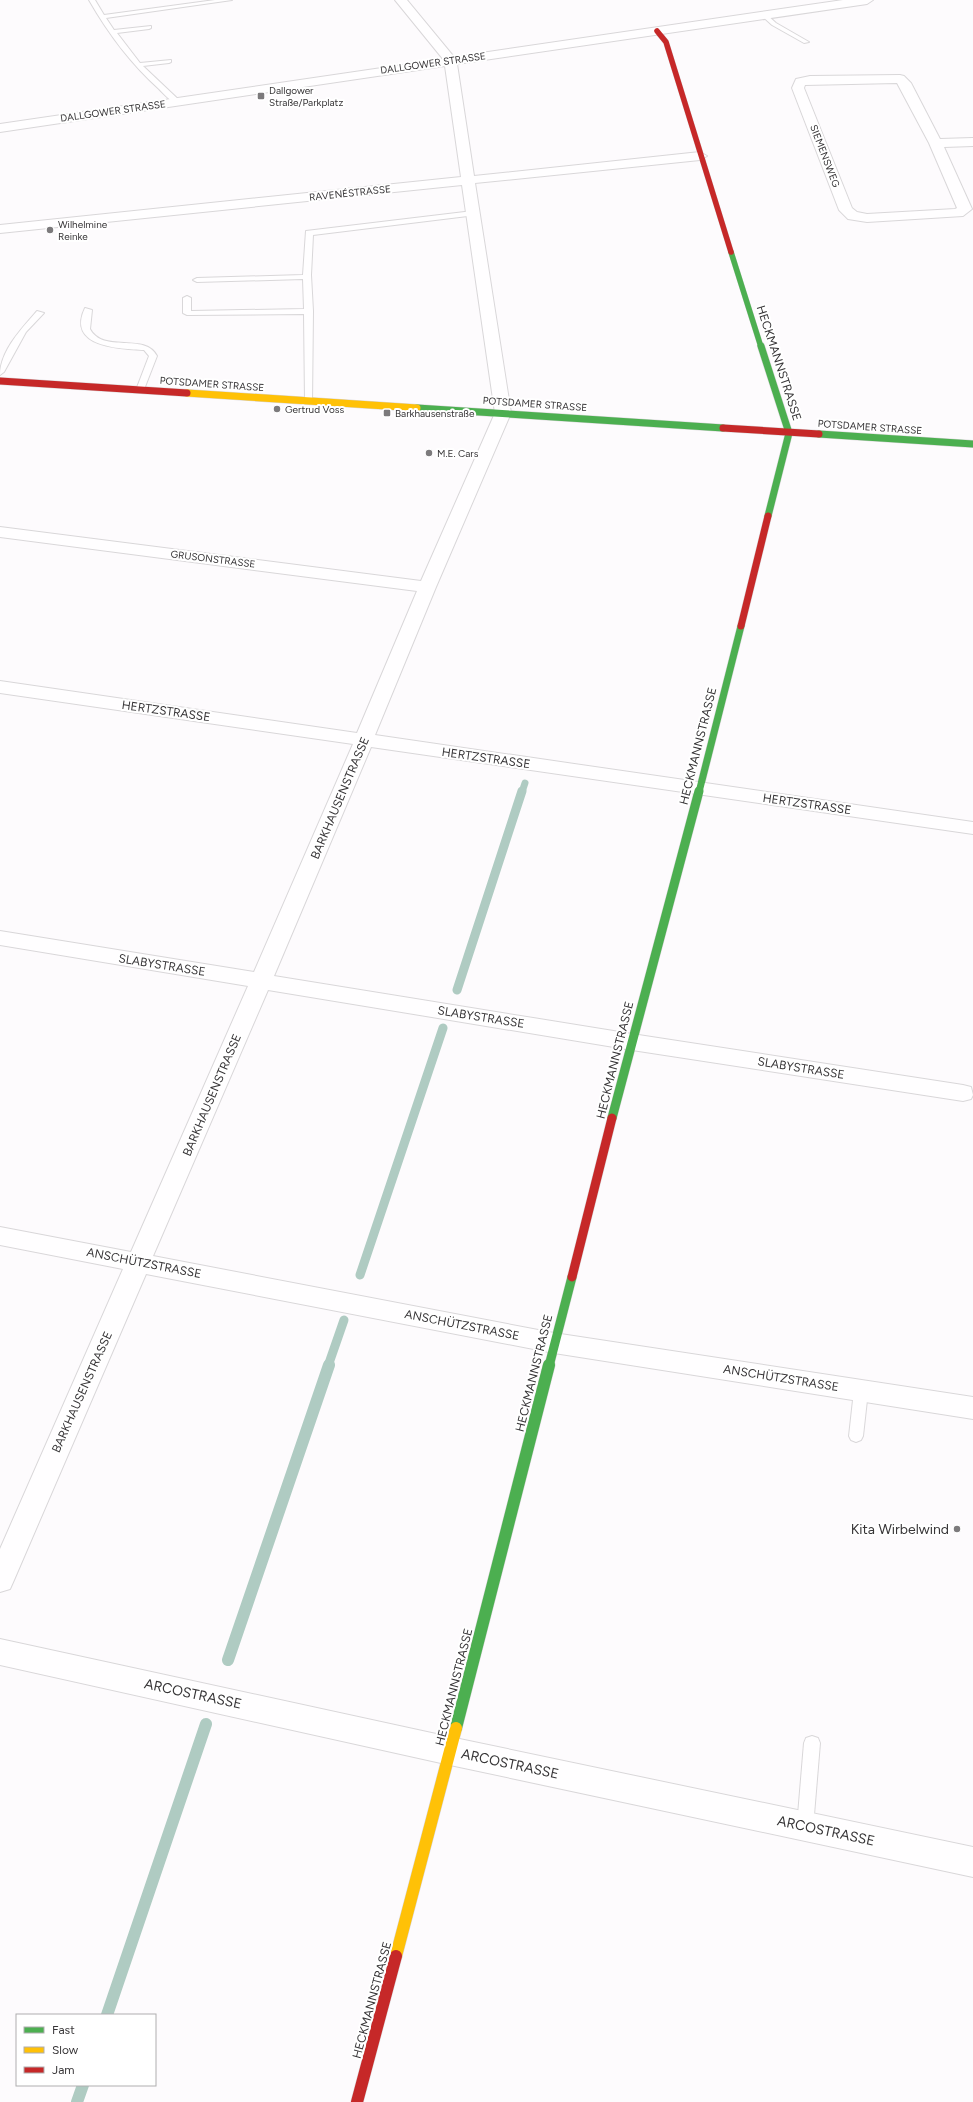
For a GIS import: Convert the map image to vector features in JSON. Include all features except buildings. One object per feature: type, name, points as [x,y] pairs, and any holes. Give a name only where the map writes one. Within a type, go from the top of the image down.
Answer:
[{"type":"street","points":[[401,0],[450,60],[503,413]]},
{"type":"street","name":"DALLGOWER STRASSE","points":[[0,128],[450,60],[867,0]]},
{"type":"street","name":"HECKMANNSTRASSE","points":[[357,2102],[450,1751],[632,1042],[700,788],[788,432],[700,156],[666,42],[657,31]]},
{"type":"street","name":"SIEMENSWEG","points":[[900,79],[905,83],[936,143],[965,209],[958,214],[945,215],[867,218],[854,216],[846,210],[798,88],[800,82],[900,79]]},
{"type":"street","points":[[936,143],[973,142]]},
{"type":"street","name":"RAVENÉSTRASSE","points":[[0,229],[700,156]]},
{"type":"street","name":"POTSDAMER STRASSE","points":[[0,381],[973,444]]},
{"type":"street","name":"BARKHAUSENSTRASSE","points":[[0,1580],[262,981],[427,587],[503,413]]},
{"type":"street","name":"GRUSONSTRASSE","points":[[0,532],[427,587]]},
{"type":"street","name":"HERTZSTRASSE","points":[[0,687],[973,828]]},
{"type":"street","name":"SLABYSTRASSE","points":[[0,938],[632,1042],[963,1093]]},
{"type":"street","name":"ANSCHÜTZSTRASSE","points":[[0,1236],[554,1343],[973,1408]]},
{"type":"street","name":"ARCOSTRASSE","points":[[0,1652],[450,1751],[973,1862]]},
{"type":"lane","points":[[92,0],[112,32],[138,65],[150,79],[178,102]]},
{"type":"lane","points":[[102,17],[230,0]]},
{"type":"lane","points":[[764,15],[778,27],[806,42]]},
{"type":"lane","points":[[112,32],[149,27]]},
{"type":"lane","points":[[138,65],[169,61]]},
{"type":"lane","points":[[309,401],[309,311],[307,277],[309,233],[473,213]]},
{"type":"lane","points":[[197,280],[307,277]]},
{"type":"lane","points":[[187,298],[187,313],[309,311]]},
{"type":"lane","points":[[88,310],[86,328],[87,333],[105,344],[146,348],[152,352],[153,356],[140,390]]},
{"type":"lane","points":[[0,372],[23,331],[40,313]]},
{"type":"lane","points":[[856,1436],[861,1391]]},
{"type":"lane","points":[[805,1827],[812,1743]]},
{"type":"waterway","points":[[522,792],[525,783]]},
{"type":"waterway","points":[[457,990],[522,791]]},
{"type":"waterway","points":[[360,1275],[443,1028]]},
{"type":"waterway","points":[[328,1366],[344,1320]]},
{"type":"waterway","points":[[228,1660],[329,1365]]},
{"type":"waterway","points":[[107,2014],[206,1724]]},
{"type":"waterway","points":[[77,2102],[83,2086]]},
{"type":"traffic: fast","points":[[731,252],[789,433],[768,516]]},
{"type":"traffic: fast","points":[[417,408],[723,428]]},
{"type":"traffic: fast","points":[[819,434],[973,444]]},
{"type":"traffic: fast","points":[[612,1118],[700,788],[741,626]]},
{"type":"traffic: fast","points":[[456,1728],[572,1277]]},
{"type":"traffic: slow","points":[[187,393],[417,408]]},
{"type":"traffic: slow","points":[[396,1956],[456,1728]]},
{"type":"traffic: jam","points":[[657,31],[666,42],[731,252]]},
{"type":"traffic: jam","points":[[0,381],[187,393]]},
{"type":"traffic: jam","points":[[723,428],[819,434]]},
{"type":"traffic: jam","points":[[741,626],[768,516]]},
{"type":"traffic: jam","points":[[572,1277],[612,1118]]},
{"type":"traffic: jam","points":[[357,2102],[396,1956]]},
{"type":"place","name":"Dallgower Straße/Parkplatz","points":[[261,96]]},
{"type":"place","name":"Wilhelmine Reinke","points":[[50,230]]},
{"type":"place","name":"Gertrud Voss","points":[[277,409]]},
{"type":"place","name":"Barkhausenstraße","points":[[387,413]]},
{"type":"place","name":"M.E. Cars","points":[[429,453]]},
{"type":"place","name":"Kita Wirbelwind","points":[[957,1529]]}]
